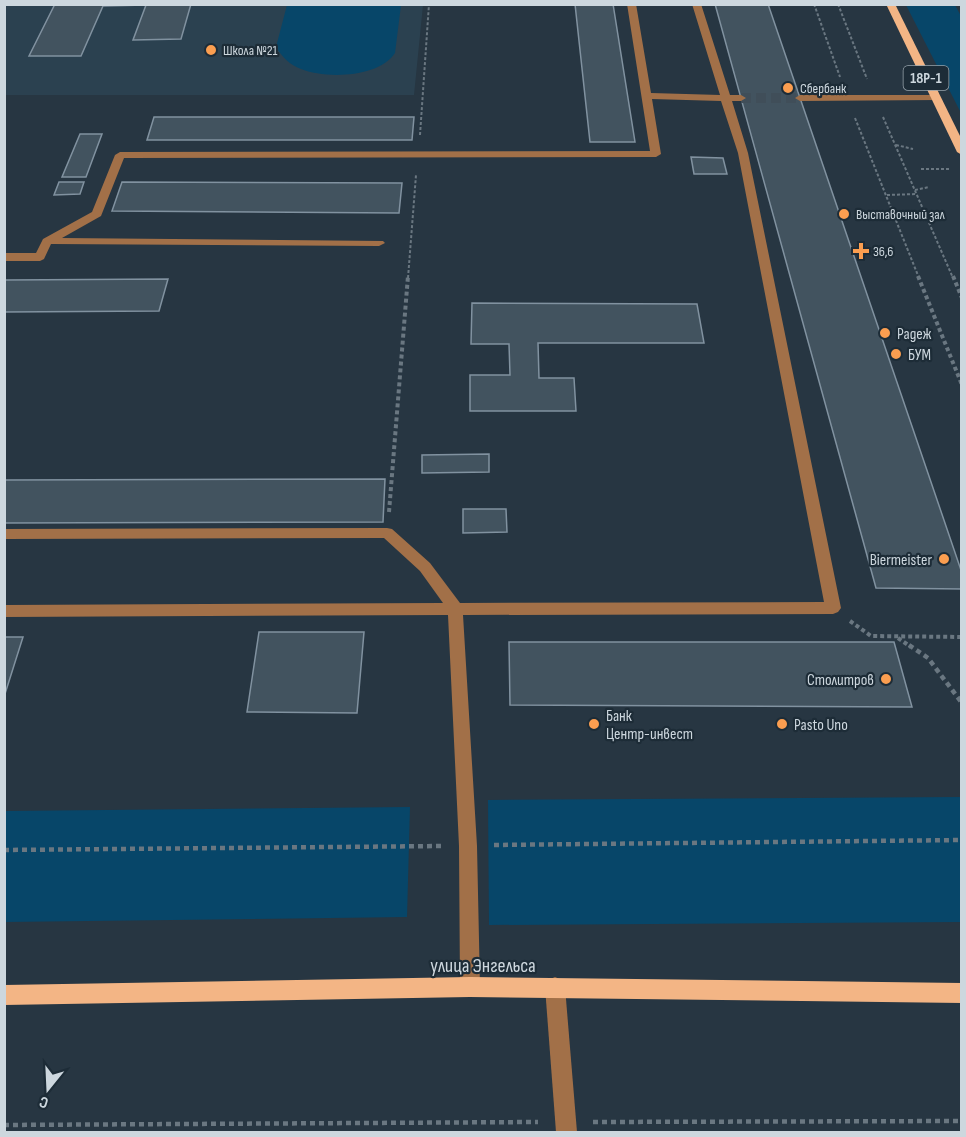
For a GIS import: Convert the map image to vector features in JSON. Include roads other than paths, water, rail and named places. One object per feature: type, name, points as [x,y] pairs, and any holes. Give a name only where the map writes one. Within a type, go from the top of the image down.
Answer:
[{"type":"main road","name":"18Р-1","points":[[890,4],[962,152]]},
{"type":"main road","name":"улица Энгельса","points":[[4,995],[470,987],[962,993]]},
{"type":"lane","points":[[4,257],[40,257],[47,241],[97,214],[120,155],[656,154],[631,4]]},
{"type":"lane","points":[[4,611],[833,608],[743,153],[696,4]]},
{"type":"lane","points":[[646,96],[741,98]]},
{"type":"lane","points":[[800,98],[935,98]]},
{"type":"lane","points":[[47,241],[379,243]]},
{"type":"lane","points":[[4,534],[387,533],[425,567],[455,608],[468,846],[470,987]]},
{"type":"lane","points":[[555,987],[567,1127]]},
{"type":"tunnel","points":[[741,98],[800,98]]},
{"type":"place","name":"Школа №21","points":[[211,50]]},
{"type":"place","name":"Сбербанк","points":[[788,88]]},
{"type":"place","name":"Выставочный зал","points":[[844,214]]},
{"type":"place","name":"36,6","points":[[861,251]]},
{"type":"place","name":"Радеж","points":[[885,333]]},
{"type":"place","name":"БУМ","points":[[896,354]]},
{"type":"place","name":"Biermeister","points":[[944,559]]},
{"type":"place","name":"Столитров","points":[[886,679]]},
{"type":"place","name":"Банк Центр-инвест","points":[[594,724]]},
{"type":"place","name":"Pasto Uno","points":[[782,724]]}]
